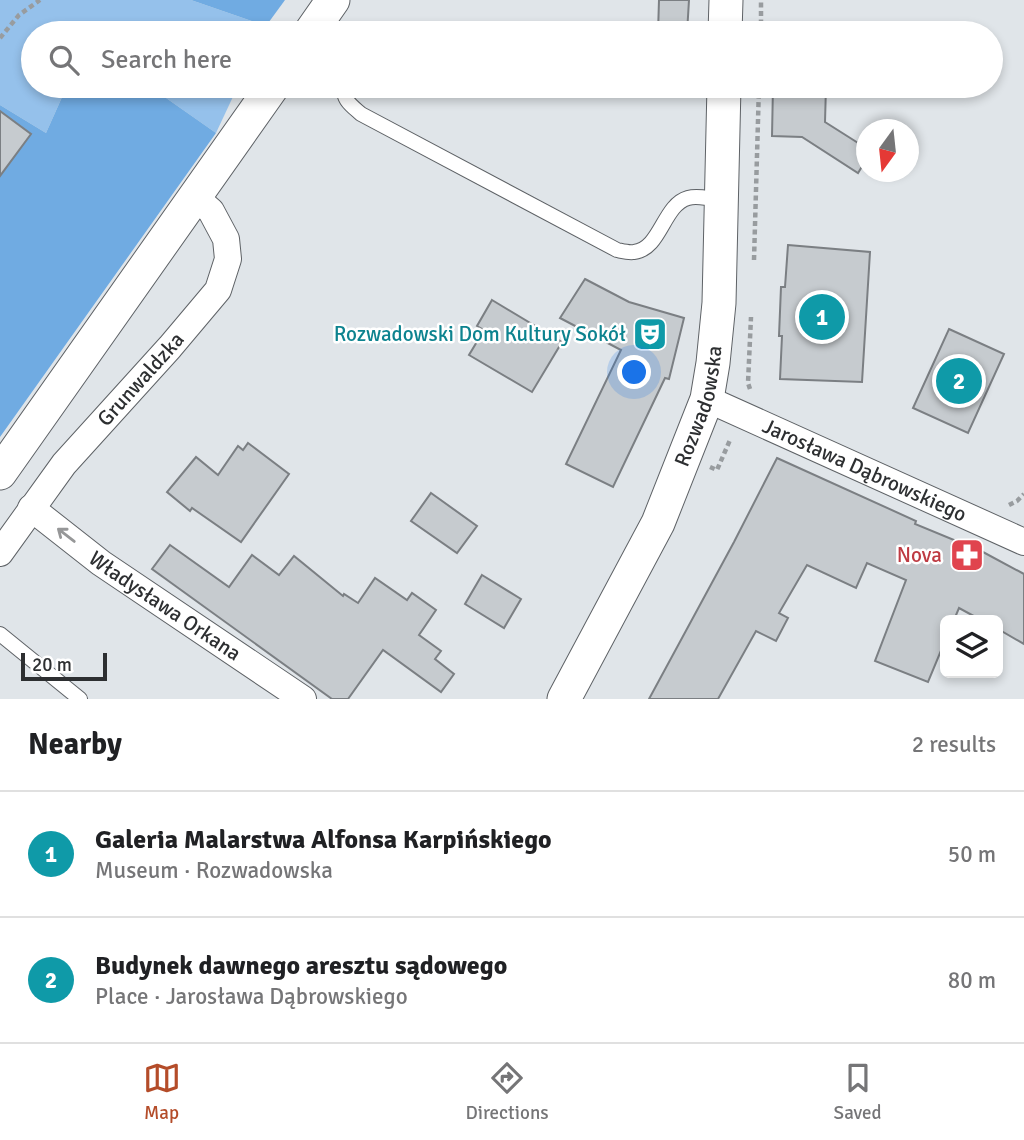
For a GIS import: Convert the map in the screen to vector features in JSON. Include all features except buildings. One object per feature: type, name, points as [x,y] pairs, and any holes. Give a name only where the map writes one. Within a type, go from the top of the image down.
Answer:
[{"type":"street","points":[[725,21],[726,0]]},
{"type":"street","points":[[0,472],[265,98]]},
{"type":"street","name":"Rozwadowska","points":[[564,699],[658,523],[707,398],[719,303],[724,98]]},
{"type":"street","name":"Grunwaldzka","points":[[0,554],[64,464],[218,290],[228,259],[226,239],[211,211],[195,197]]},
{"type":"street","name":"Jarosława Dąbrowskiego","points":[[707,398],[1024,542]]},
{"type":"street","name":"Władysława Orkana","points":[[31,508],[101,563],[303,699]]},
{"type":"lane","points":[[346,98],[361,114],[617,250],[632,253],[640,250],[650,242],[678,204],[688,198],[722,201]]},
{"type":"lane","points":[[0,634],[80,699]]},
{"type":"path","points":[[0,38],[19,15],[40,0]]},
{"type":"path","points":[[761,0],[761,21]]},
{"type":"path","points":[[753,268],[759,98]]},
{"type":"path","points":[[752,306],[748,383],[752,394]]},
{"type":"shaded area","points":[[0,0],[191,0],[252,21],[21,21],[21,98],[62,98],[46,133],[0,105]]},
{"type":"shaded area","points":[[191,0],[285,0],[270,21],[252,21]]},
{"type":"shaded area","points":[[62,98],[166,98],[216,133],[0,437],[0,105],[46,133]]},
{"type":"shaded area","points":[[166,98],[232,98],[216,133]]},
{"type":"place","name":"Galeria Malarstwa Alfonsa Karpińskiego","points":[[822,317]]},
{"type":"place","name":"Rozwadowski Dom Kultury Sokół","points":[[650,334]]},
{"type":"place","name":"Budynek dawnego aresztu sądowego","points":[[959,381]]},
{"type":"place","name":"Nova","points":[[967,555]]}]
